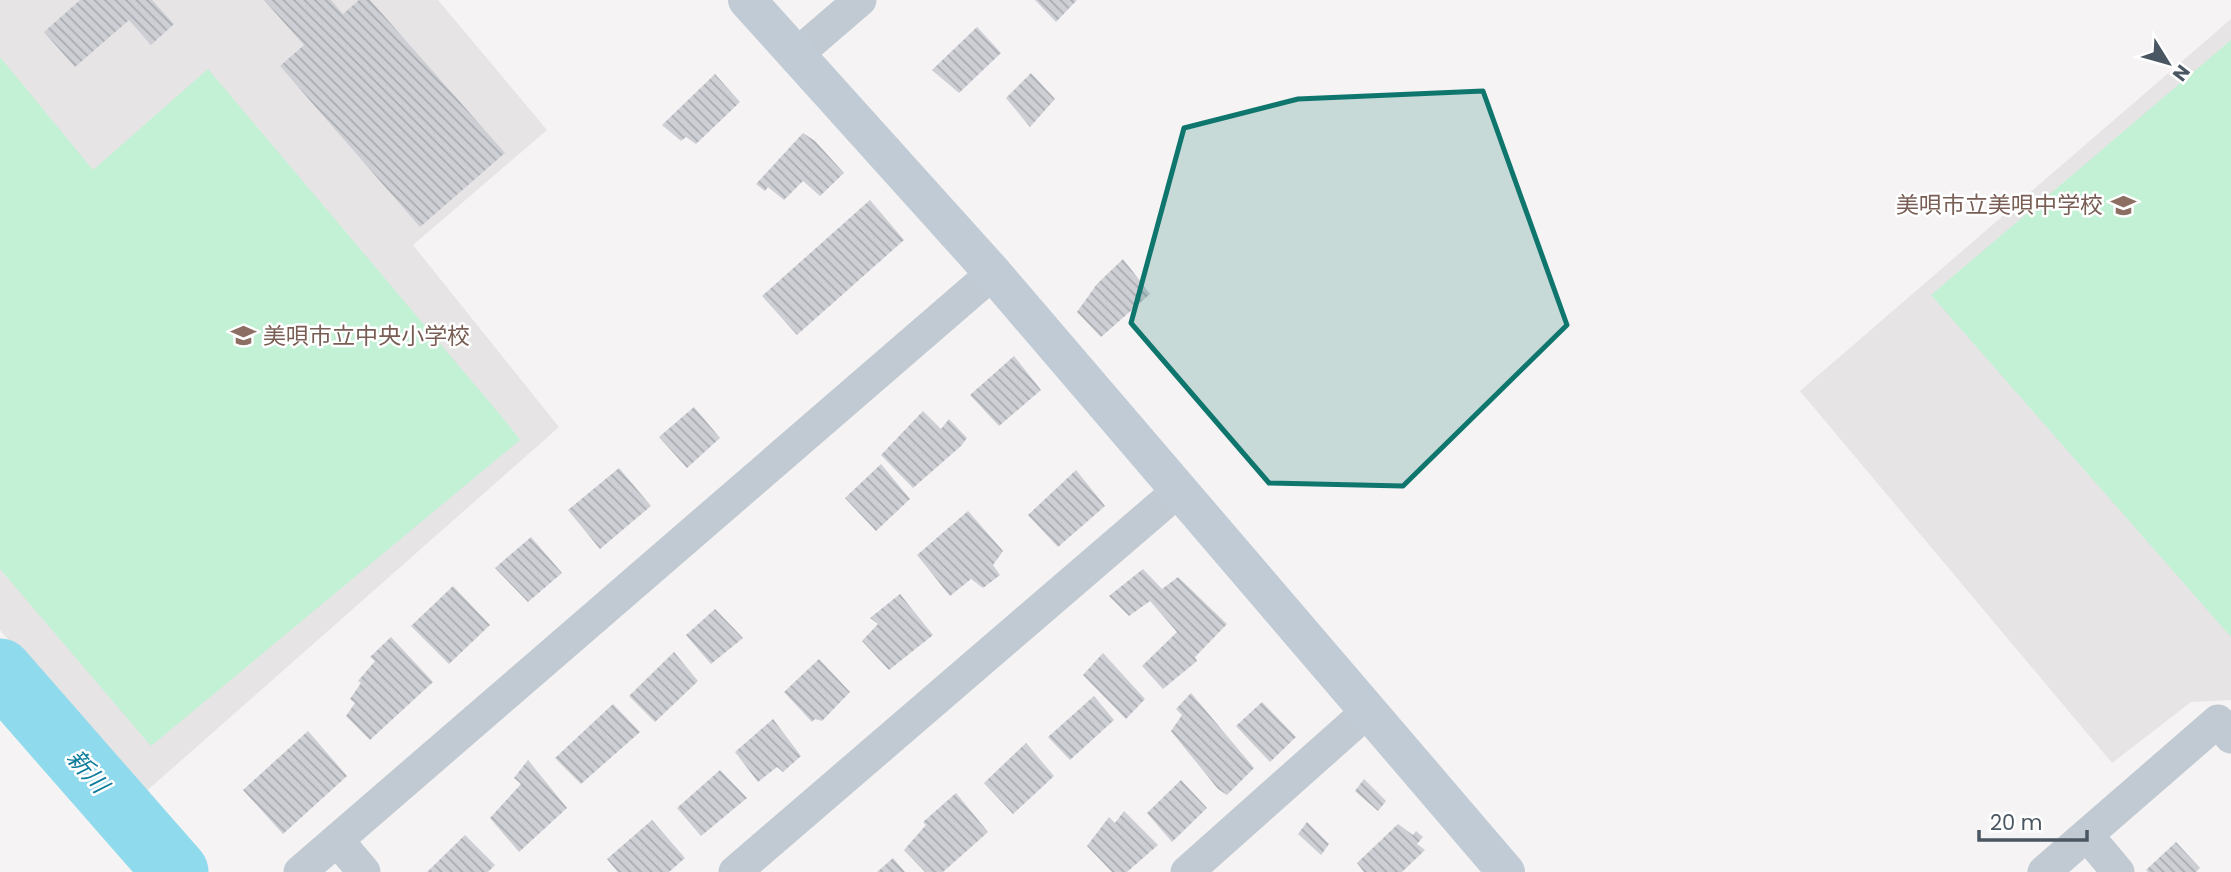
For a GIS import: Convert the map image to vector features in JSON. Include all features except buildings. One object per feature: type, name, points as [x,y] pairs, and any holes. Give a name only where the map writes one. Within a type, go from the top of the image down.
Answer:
[{"type":"street","points":[[747,0],[993,274],[1506,872]]},
{"type":"street","points":[[796,55],[859,0]]},
{"type":"street","points":[[300,872],[993,274]]},
{"type":"street","points":[[735,872],[1178,491]]},
{"type":"street","points":[[1187,872],[1368,711]]},
{"type":"street","points":[[2044,872],[2218,721],[2231,737]]},
{"type":"street","points":[[2087,835],[2118,872]]},
{"type":"street","points":[[337,840],[364,872]]},
{"type":"highlighted area","points":[[1483,91],[1567,325],[1403,486],[1269,483],[1131,323],[1184,128],[1298,99]]},
{"type":"shaded area","name":"美唄市立中央小学校","points":[[0,0],[438,0],[547,130],[413,245],[559,427],[142,795],[0,630]]},
{"type":"shaded area","name":"美唄市立美唄中学校","points":[[2231,19],[2231,700],[2191,702],[2112,763],[1800,391]]},
{"type":"green space","points":[[2231,40],[2231,637],[1931,295]]},
{"type":"green space","name":"美唄市立中央小学校","points":[[0,57],[93,170],[208,69],[520,440],[151,746],[0,569]]},
{"type":"waterway","name":"新川","points":[[0,671],[176,872]]},
{"type":"place","name":"美唄市立美唄中学校","points":[[2123,205]]},
{"type":"place","name":"美唄市立中央小学校","points":[[243,336]]}]
